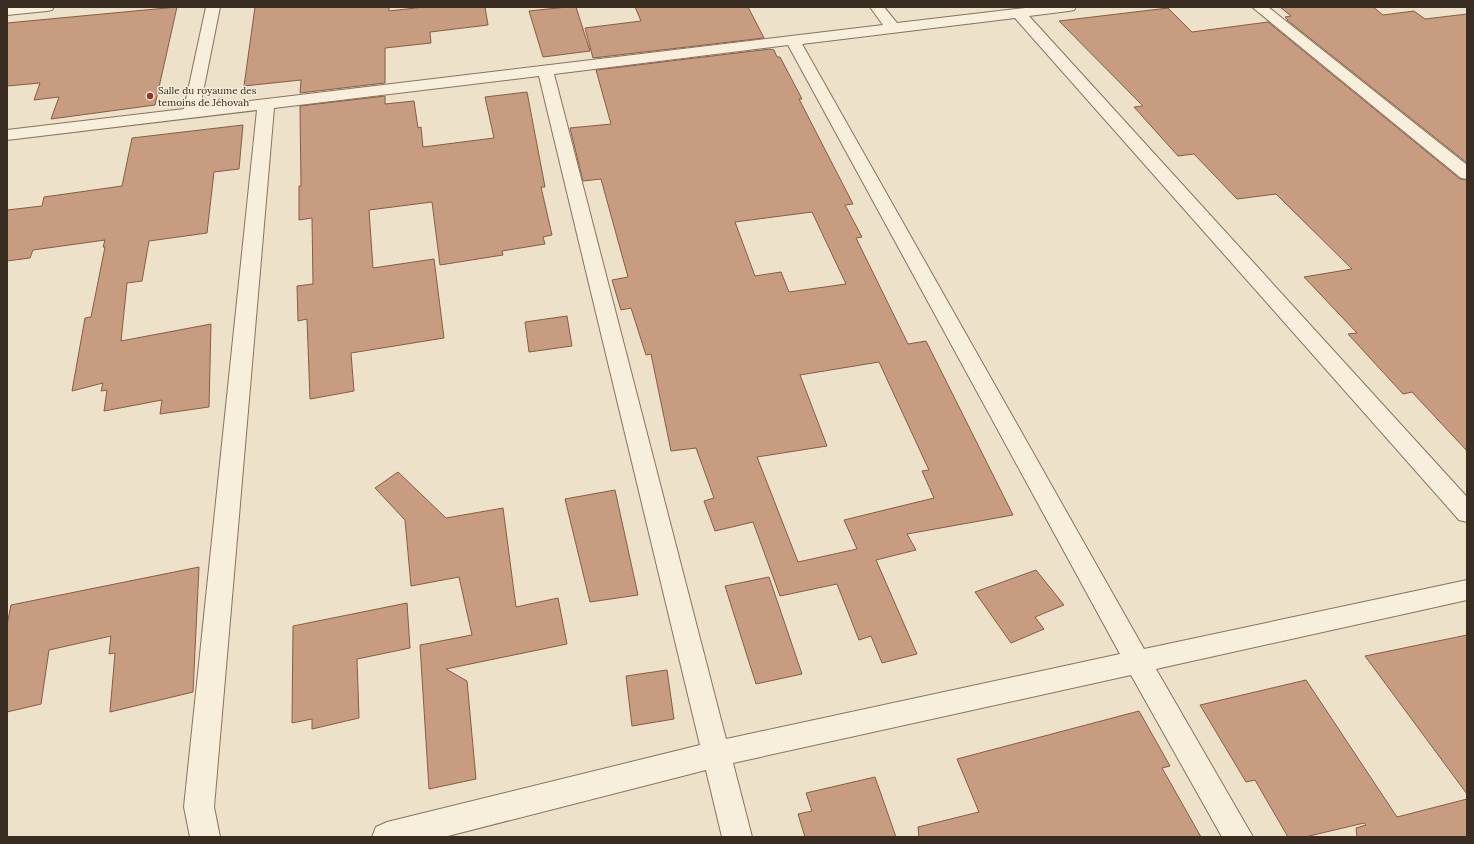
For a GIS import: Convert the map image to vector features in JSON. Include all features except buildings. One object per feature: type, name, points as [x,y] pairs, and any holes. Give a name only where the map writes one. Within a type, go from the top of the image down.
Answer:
[{"type":"street","points":[[7,11],[47,7]]},
{"type":"street","points":[[191,113],[213,7]]},
{"type":"street","points":[[877,7],[892,28]]},
{"type":"street","points":[[7,135],[1069,7]]},
{"type":"street","points":[[1259,7],[1467,174]]},
{"type":"street","points":[[1020,14],[1467,513]]},
{"type":"street","points":[[793,40],[1138,661],[1238,837]]},
{"type":"street","points":[[545,70],[737,837]]},
{"type":"street","points":[[204,837],[199,807],[266,104]]},
{"type":"street","points":[[387,837],[716,754],[1467,590]]},
{"type":"place","name":"Salle du royaume des temoins de Jéhovah","points":[[150,96]]}]
